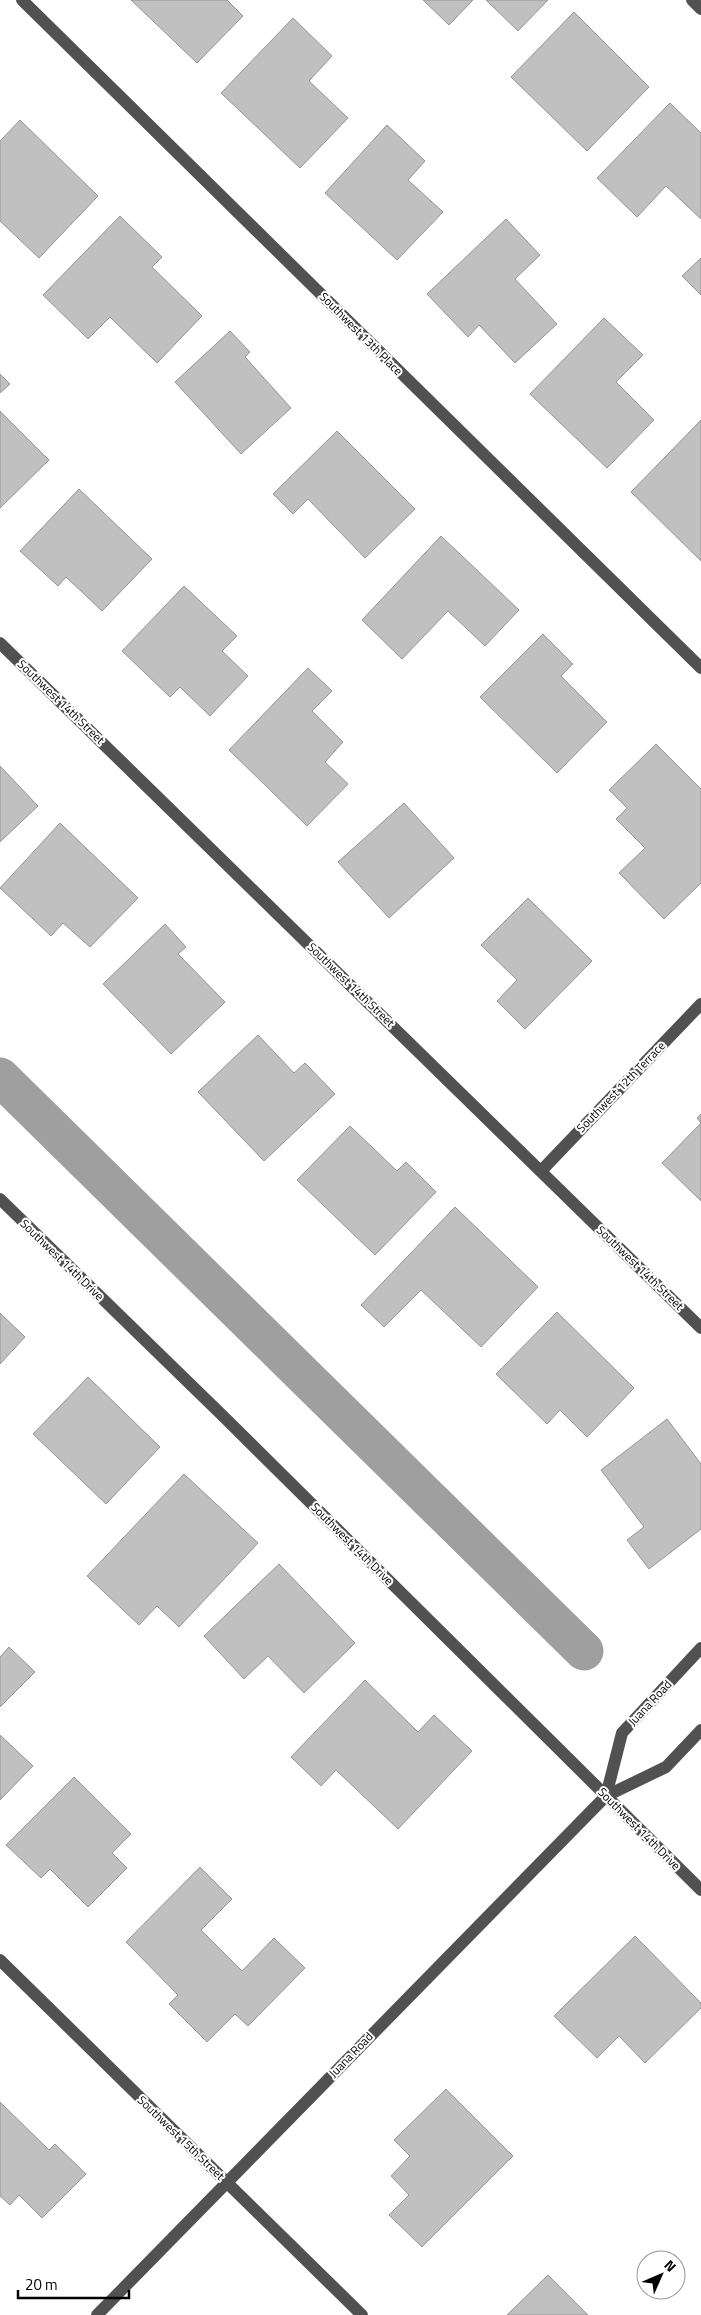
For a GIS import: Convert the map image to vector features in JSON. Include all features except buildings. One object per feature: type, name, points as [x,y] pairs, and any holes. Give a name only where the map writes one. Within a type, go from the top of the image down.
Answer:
[{"type":"street","name":"Southwest 13th Place","points":[[22,0],[701,668]]},
{"type":"street","points":[[692,0],[701,9]]},
{"type":"street","name":"Southwest 14th Street","points":[[0,643],[701,1328]]},
{"type":"street","name":"Southwest 12th Terrace","points":[[541,1171],[701,1004]]},
{"type":"street","name":"Southwest 14th Drive","points":[[0,1199],[224,1417],[701,1890]]},
{"type":"street","name":"Juana Road","points":[[606,1796],[622,1733],[701,1648]]},
{"type":"street","name":"Juana Road","points":[[96,2315],[606,1796],[666,1767],[701,1730]]},
{"type":"street","name":"Southwest 15th Street","points":[[0,1960],[362,2315]]},
{"type":"waterway","points":[[0,1077],[584,1651]]}]
